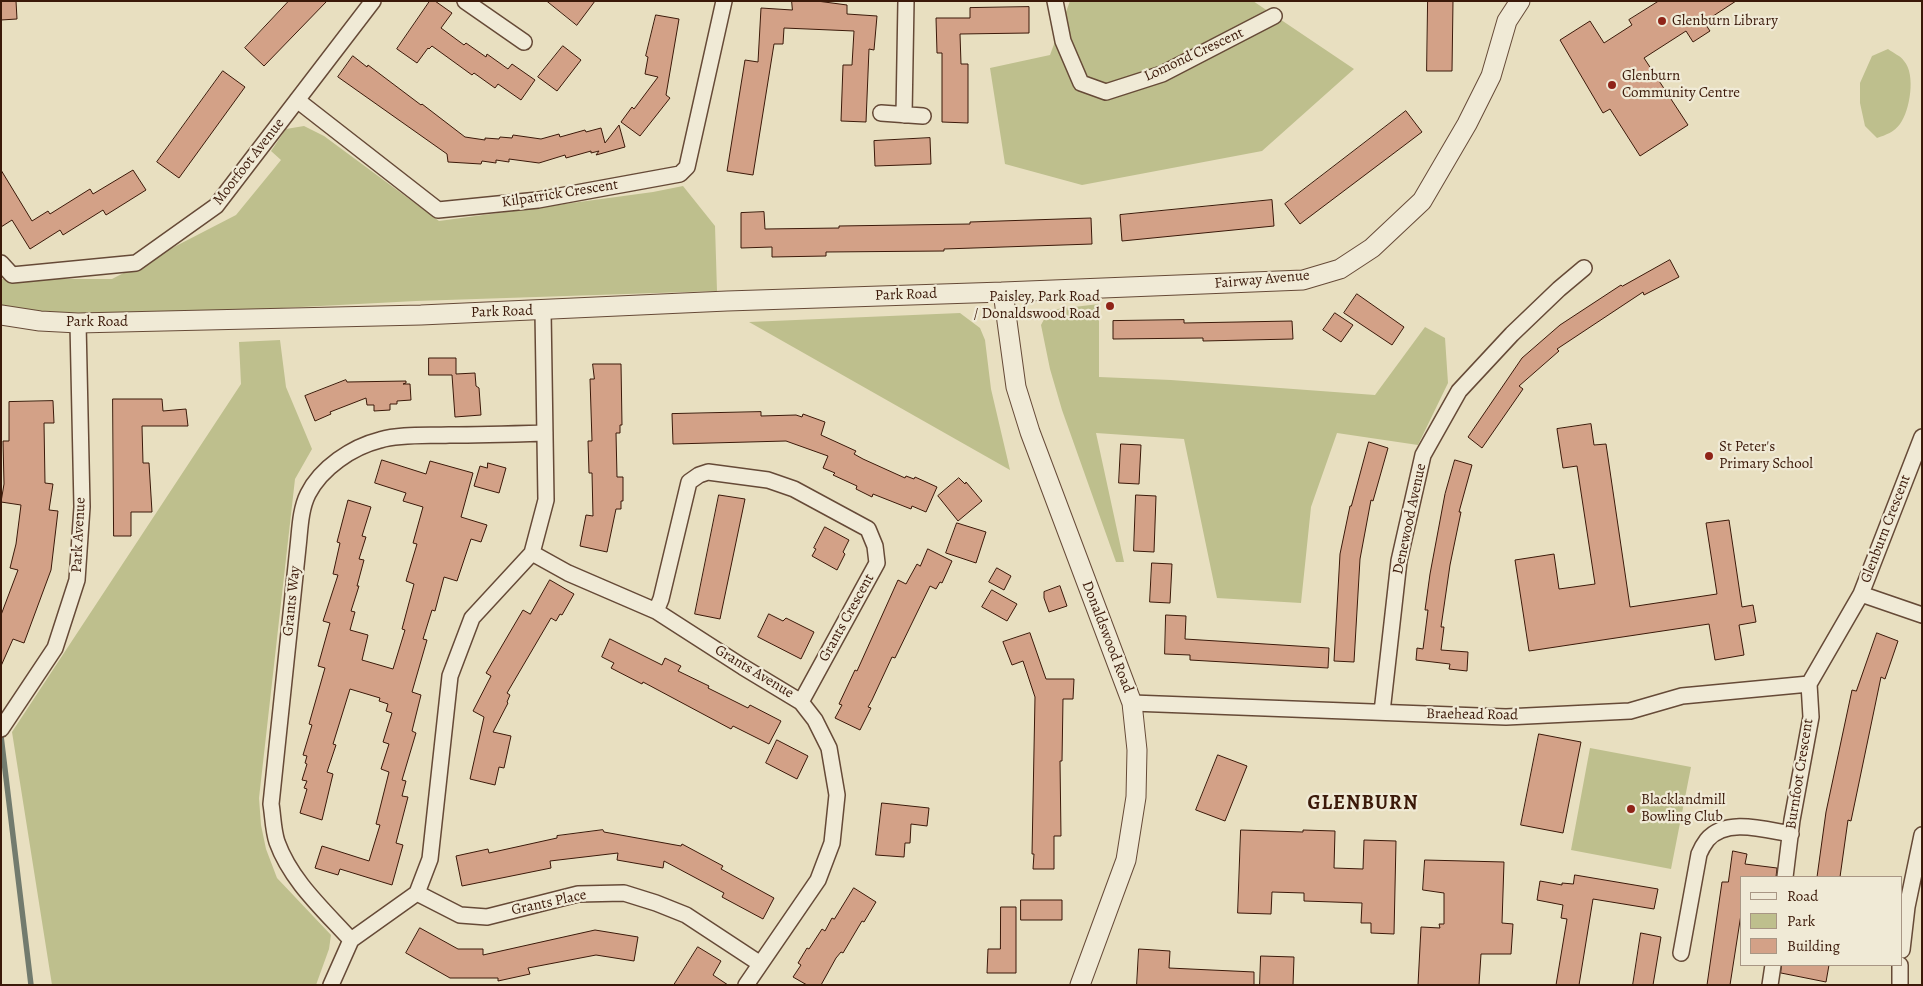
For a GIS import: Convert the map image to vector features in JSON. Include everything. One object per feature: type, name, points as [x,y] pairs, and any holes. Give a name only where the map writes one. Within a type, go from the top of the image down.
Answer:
[{"type":"street","name":"Moorfoot Avenue","points":[[1,263],[12,275],[136,263],[216,206],[373,1]]},
{"type":"street","points":[[465,1],[524,42]]},
{"type":"street","name":"Kilpatrick Crescent","points":[[296,100],[438,210],[538,200],[680,174],[687,167],[724,1]]},
{"type":"street","points":[[904,115],[906,1]]},
{"type":"street","name":"Lomond Crescent","points":[[1055,1],[1063,41],[1081,83],[1106,92],[1162,74],[1274,16]]},
{"type":"street","name":"Fairway Avenue","points":[[1003,292],[1303,280],[1340,269],[1372,248],[1422,201],[1467,124],[1491,76],[1507,21],[1520,1]]},
{"type":"street","points":[[881,113],[923,116]]},
{"type":"street","name":"Denewood Avenue","points":[[1382,712],[1399,561],[1423,455],[1459,391],[1512,334],[1584,268]]},
{"type":"street","name":"Park Road","points":[[1,315],[40,321],[78,323],[421,315],[727,301],[1003,292]]},
{"type":"street","name":"Donaldswood Road","points":[[1003,292],[1016,386],[1030,432],[1132,703],[1137,750],[1136,797],[1126,860],[1080,985]]},
{"type":"street","points":[[331,985],[351,940],[418,893],[430,859],[450,676],[472,618],[532,553],[546,500],[543,310]]},
{"type":"street","name":"Park Avenue","points":[[1,729],[55,648],[77,580],[82,507],[78,323]]},
{"type":"street","name":"Grants Way","points":[[351,940],[304,888],[288,867],[277,840],[271,804],[298,547],[303,511],[308,495],[318,479],[344,456],[360,447],[381,440],[420,436],[545,433]]},
{"type":"street","name":"Glenburn Crescent","points":[[1861,594],[1922,436]]},
{"type":"street","name":"Grants Crescent","points":[[656,611],[661,599],[689,482],[699,475],[708,472],[768,480],[794,489],[868,529],[875,546],[877,563],[801,702]]},
{"type":"street","name":"Grants Avenue","points":[[532,553],[568,573],[656,611],[742,667],[801,702],[815,720],[829,748],[837,795],[832,843],[818,880],[746,985]]},
{"type":"street","points":[[1809,684],[1861,594],[1922,615]]},
{"type":"street","name":"Braehead Road","points":[[1132,703],[1506,717],[1630,711],[1682,696],[1809,684]]},
{"type":"street","name":"Burnfoot Crescent","points":[[1785,876],[1811,717],[1809,684]]},
{"type":"street","points":[[1682,953],[1699,854],[1707,839],[1729,827],[1791,834]]},
{"type":"street","points":[[1903,941],[1907,907],[1922,835]]},
{"type":"street","name":"Grants Place","points":[[418,893],[460,915],[487,917],[578,894],[624,893],[686,915],[759,964]]},
{"type":"street","points":[[1770,985],[1773,966]]},
{"type":"street","points":[[1900,966],[1900,985]]},
{"type":"green space","points":[[1070,1],[1253,1],[1354,69],[1262,151],[1082,185],[1005,164],[990,68],[1050,55]]},
{"type":"green space","points":[[1888,49],[1901,58],[1908,67],[1911,83],[1909,102],[1904,118],[1898,127],[1877,138],[1865,126],[1860,103],[1860,83],[1872,56]]},
{"type":"green space","points":[[304,126],[324,136],[439,221],[653,192],[683,186],[715,226],[717,291],[416,301],[167,314],[24,312],[1,305],[1,279],[112,279],[236,215],[281,160],[271,151],[286,129]]},
{"type":"green space","points":[[1099,304],[1099,377],[1171,380],[1375,395],[1425,327],[1445,338],[1448,383],[1418,445],[1337,433],[1311,507],[1301,603],[1217,598],[1184,439],[1096,433],[1124,562],[1116,562],[1062,410],[1050,369],[1041,325],[1049,310]]},
{"type":"green space","points":[[960,313],[980,328],[985,340],[991,389],[1010,470],[749,322]]},
{"type":"green space","points":[[280,340],[286,387],[312,449],[295,479],[259,798],[261,825],[266,849],[277,878],[331,935],[329,949],[316,985],[52,985],[12,732],[241,384],[239,342]]},
{"type":"green space","name":"Blacklandmill Bowling Club","points":[[1590,748],[1691,767],[1671,869],[1571,850]]},
{"type":"building","points":[[1,1],[16,1],[17,19],[1,20]]},
{"type":"building","points":[[289,1],[327,1],[264,66],[245,48]]},
{"type":"building","points":[[430,1],[435,1],[452,13],[441,28],[464,45],[466,43],[486,57],[487,54],[508,69],[512,64],[535,80],[521,100],[498,84],[495,88],[474,73],[472,75],[432,46],[428,48],[417,63],[397,49]]},
{"type":"building","points":[[547,1],[595,1],[577,25]]},
{"type":"building","points":[[792,1],[817,1],[847,5],[847,14],[877,16],[874,50],[869,49],[866,122],[841,121],[843,65],[852,65],[854,31],[784,28],[783,44],[774,44],[753,175],[727,171],[745,60],[758,62],[761,8],[792,10]]},
{"type":"building","points":[[1428,1],[1453,1],[1452,71],[1427,71]]},
{"type":"building","points":[[1659,1],[1736,1],[1704,22],[1710,31],[1693,42],[1686,31],[1644,58],[1688,125],[1640,156],[1610,109],[1603,113],[1560,40],[1590,21],[1604,43],[1632,25],[1629,20]]},
{"type":"building","points":[[1029,7],[1029,33],[960,34],[961,64],[968,64],[968,123],[942,122],[942,53],[937,53],[936,18],[970,18],[970,8]]},
{"type":"building","points":[[656,15],[679,19],[666,95],[670,98],[640,136],[621,122],[632,107],[634,109],[658,77],[645,74],[648,57],[646,56]]},
{"type":"building","points":[[563,46],[581,60],[557,91],[538,77]]},
{"type":"building","points":[[353,56],[422,104],[465,137],[485,140],[485,138],[512,138],[513,135],[541,139],[559,134],[560,137],[601,128],[605,143],[619,125],[625,147],[596,155],[599,151],[591,153],[591,151],[566,158],[565,155],[539,163],[509,159],[509,162],[496,160],[496,163],[482,161],[481,164],[448,162],[447,154],[338,77]]},
{"type":"building","points":[[223,71],[245,87],[179,178],[157,162]]},
{"type":"building","points":[[1406,111],[1422,132],[1300,224],[1285,204]]},
{"type":"building","points":[[930,138],[931,164],[875,166],[874,141]]},
{"type":"building","points":[[1,170],[32,221],[48,211],[50,214],[90,189],[93,194],[133,170],[146,190],[106,215],[103,210],[63,235],[60,230],[30,249],[12,220],[1,227]]},
{"type":"building","points":[[1272,200],[1274,226],[1122,241],[1120,215]]},
{"type":"building","points":[[764,212],[765,229],[970,224],[970,222],[1091,218],[1092,244],[944,249],[944,251],[826,252],[826,256],[772,257],[772,247],[741,248],[741,213]]},
{"type":"building","points":[[1670,260],[1679,277],[1644,295],[1643,292],[1557,349],[1559,351],[1519,386],[1523,389],[1482,448],[1468,437],[1522,358],[1560,325],[1621,285]]},
{"type":"building","points":[[1357,294],[1404,327],[1392,345],[1344,313]]},
{"type":"building","points":[[1335,313],[1353,325],[1341,342],[1323,330]]},
{"type":"building","points":[[1184,320],[1184,323],[1292,321],[1293,339],[1203,341],[1203,338],[1113,339],[1113,321]]},
{"type":"building","points":[[429,358],[456,358],[456,374],[475,373],[476,386],[479,388],[481,415],[455,417],[452,375],[429,375]]},
{"type":"building","points":[[593,364],[621,364],[622,425],[620,425],[620,433],[616,433],[617,477],[623,477],[623,501],[621,501],[621,509],[616,509],[607,552],[580,546],[586,515],[593,516],[592,473],[589,473],[588,441],[592,441],[590,379],[594,379]]},
{"type":"building","points":[[346,380],[347,382],[406,381],[403,384],[410,384],[411,400],[397,401],[397,404],[390,404],[390,410],[374,411],[374,405],[367,405],[366,398],[330,412],[331,414],[315,421],[305,396]]},
{"type":"building","points":[[113,399],[162,399],[163,411],[186,409],[188,426],[142,426],[143,463],[149,463],[152,512],[131,512],[131,536],[114,536]]},
{"type":"building","points":[[53,401],[54,423],[44,423],[45,483],[53,484],[49,510],[58,511],[51,570],[24,643],[13,639],[1,666],[1,615],[18,570],[10,568],[16,544],[21,505],[1,502],[4,484],[3,441],[9,441],[9,402]]},
{"type":"building","points":[[761,412],[761,416],[796,415],[802,417],[803,414],[825,422],[821,435],[856,451],[854,454],[863,459],[905,478],[906,476],[914,479],[915,477],[937,487],[926,512],[912,506],[911,509],[873,494],[872,497],[856,489],[857,486],[833,475],[835,473],[823,468],[828,456],[786,441],[673,444],[672,414]]},
{"type":"building","points":[[1591,424],[1594,445],[1606,444],[1630,607],[1717,594],[1706,523],[1729,520],[1742,607],[1753,605],[1756,622],[1739,625],[1744,655],[1715,660],[1709,624],[1529,651],[1515,560],[1554,554],[1559,589],[1595,584],[1577,466],[1563,468],[1557,429]]},
{"type":"building","points":[[1369,442],[1388,448],[1373,501],[1371,500],[1360,559],[1354,662],[1334,661],[1340,554],[1350,506]]},
{"type":"building","points":[[1121,444],[1141,445],[1139,484],[1119,483]]},
{"type":"building","points":[[382,460],[426,474],[430,461],[473,473],[461,517],[487,525],[481,542],[471,539],[457,581],[444,577],[435,611],[432,610],[423,639],[427,640],[412,692],[421,695],[412,731],[416,733],[402,780],[406,781],[402,796],[408,797],[396,843],[403,845],[392,885],[340,869],[338,875],[315,868],[322,846],[369,861],[380,825],[376,824],[389,772],[381,769],[389,744],[383,742],[392,713],[386,711],[388,704],[379,701],[380,698],[350,689],[333,744],[336,745],[327,772],[333,774],[322,820],[300,813],[307,789],[304,788],[307,781],[302,780],[307,764],[305,763],[307,756],[303,755],[312,725],[309,724],[325,668],[318,666],[330,623],[323,621],[338,575],[333,574],[340,543],[337,542],[348,500],[371,507],[362,536],[366,537],[359,559],[364,560],[357,586],[359,586],[351,611],[355,612],[350,630],[368,635],[362,660],[393,669],[405,630],[402,629],[414,584],[406,581],[417,544],[413,543],[423,507],[403,501],[406,493],[375,483]]},
{"type":"building","points":[[1455,460],[1472,465],[1459,512],[1461,512],[1450,565],[1441,627],[1444,627],[1441,650],[1468,652],[1467,671],[1449,669],[1450,664],[1416,660],[1417,648],[1423,649],[1428,610],[1425,610],[1430,574],[1445,494]]},
{"type":"building","points":[[488,463],[506,468],[499,493],[474,486],[480,466],[487,468]]},
{"type":"building","points":[[959,478],[965,484],[966,482],[982,501],[958,521],[938,496]]},
{"type":"building","points":[[719,495],[745,499],[720,619],[695,614]]},
{"type":"building","points":[[1136,495],[1156,496],[1154,552],[1134,551]]},
{"type":"building","points":[[957,523],[986,532],[976,563],[946,553]]},
{"type":"building","points":[[825,527],[849,540],[837,570],[812,556]]},
{"type":"building","points":[[928,549],[952,561],[942,583],[940,582],[936,589],[930,586],[895,658],[892,657],[868,707],[871,708],[860,730],[835,718],[842,705],[839,704],[855,670],[857,671],[898,580],[906,584],[917,564],[920,566]]},
{"type":"building","points":[[1152,563],[1172,564],[1170,603],[1150,602]]},
{"type":"building","points":[[997,568],[1011,576],[1004,590],[989,582]]},
{"type":"building","points":[[550,580],[574,594],[562,615],[560,614],[556,621],[551,618],[507,693],[510,695],[508,703],[493,732],[511,736],[504,768],[499,767],[495,785],[470,779],[484,717],[473,711],[491,676],[486,673],[523,610],[530,614]]},
{"type":"building","points":[[1060,586],[1067,606],[1049,612],[1044,592]]},
{"type":"building","points":[[992,590],[1017,604],[1007,621],[982,607]]},
{"type":"building","points":[[769,614],[783,621],[786,618],[814,632],[801,659],[758,637]]},
{"type":"building","points":[[1166,615],[1186,616],[1185,639],[1329,648],[1328,668],[1190,660],[1190,655],[1165,654]]},
{"type":"building","points":[[1030,633],[1046,679],[1074,679],[1073,699],[1063,699],[1062,761],[1060,761],[1061,836],[1054,836],[1054,869],[1033,869],[1035,697],[1023,661],[1012,665],[1003,642]]},
{"type":"building","points":[[1877,633],[1898,641],[1885,679],[1881,677],[1851,821],[1848,820],[1840,876],[1817,876],[1826,812],[1852,690],[1856,691]]},
{"type":"building","points":[[610,639],[662,665],[665,658],[681,666],[678,671],[709,686],[708,688],[748,708],[750,705],[781,721],[769,744],[733,726],[731,729],[643,682],[642,684],[611,668],[614,663],[602,657]]},
{"type":"building","points":[[1539,734],[1581,742],[1563,833],[1521,825]]},
{"type":"building","points":[[777,740],[808,756],[797,779],[766,763]]},
{"type":"building","points":[[1218,755],[1247,766],[1225,821],[1196,810]]},
{"type":"building","points":[[882,803],[929,808],[927,826],[911,824],[910,843],[905,843],[904,857],[876,855]]},
{"type":"building","points":[[603,830],[604,832],[681,846],[682,844],[723,866],[721,869],[774,898],[763,919],[722,897],[724,893],[664,861],[663,868],[617,860],[618,853],[550,861],[551,868],[462,886],[456,856],[488,849],[489,853],[557,838],[557,836]]},
{"type":"building","points":[[1241,830],[1335,831],[1334,868],[1363,869],[1364,840],[1396,841],[1394,934],[1371,933],[1371,923],[1361,923],[1362,903],[1304,901],[1304,893],[1272,892],[1271,914],[1238,913]]},
{"type":"building","points":[[1733,851],[1747,854],[1745,864],[1777,868],[1776,876],[1740,876],[1740,921],[1730,985],[1707,985],[1722,882],[1728,882]]},
{"type":"building","points":[[1425,860],[1504,862],[1502,923],[1513,924],[1511,954],[1481,954],[1479,985],[1418,985],[1421,927],[1440,928],[1439,924],[1444,924],[1444,893],[1423,890]]},
{"type":"building","points":[[1575,875],[1658,889],[1654,909],[1593,899],[1579,985],[1556,985],[1567,919],[1561,918],[1563,905],[1537,900],[1540,881],[1562,885],[1562,883],[1573,884]]},
{"type":"building","points":[[854,888],[876,902],[843,953],[841,952],[836,958],[821,985],[807,985],[793,977],[801,965],[798,963],[807,948],[809,949],[822,929],[825,931]]},
{"type":"building","points":[[1021,900],[1062,900],[1062,920],[1021,920]]},
{"type":"building","points":[[1001,907],[1016,907],[1016,973],[987,973],[988,949],[1000,949]]},
{"type":"building","points":[[420,928],[458,949],[483,949],[483,955],[595,930],[638,937],[634,961],[596,955],[528,968],[530,974],[498,981],[498,978],[450,978],[406,953]]},
{"type":"building","points":[[1641,933],[1661,937],[1653,985],[1633,985]]},
{"type":"building","points":[[698,947],[721,961],[713,975],[728,985],[674,985]]},
{"type":"building","points":[[1139,949],[1170,951],[1169,968],[1254,972],[1254,985],[1137,985]]},
{"type":"building","points":[[1261,956],[1294,957],[1293,985],[1260,985]]},
{"type":"building","points":[[1782,966],[1829,966],[1826,982],[1781,973]]},
{"type":"waterway","points":[[1,736],[31,985]]},
{"type":"place","name":"Glenburn Library","points":[[1662,21]]},
{"type":"place","name":"Glenburn Community Centre","points":[[1612,85]]},
{"type":"place","name":"Paisley, Park Road / Donaldswood Road","points":[[1110,306]]},
{"type":"place","name":"St Peter's Primary School","points":[[1709,456]]},
{"type":"place","name":"Blacklandmill Bowling Club","points":[[1631,809]]},
{"type":"district","name":"GLENBURN","points":[[1363,804]]}]
